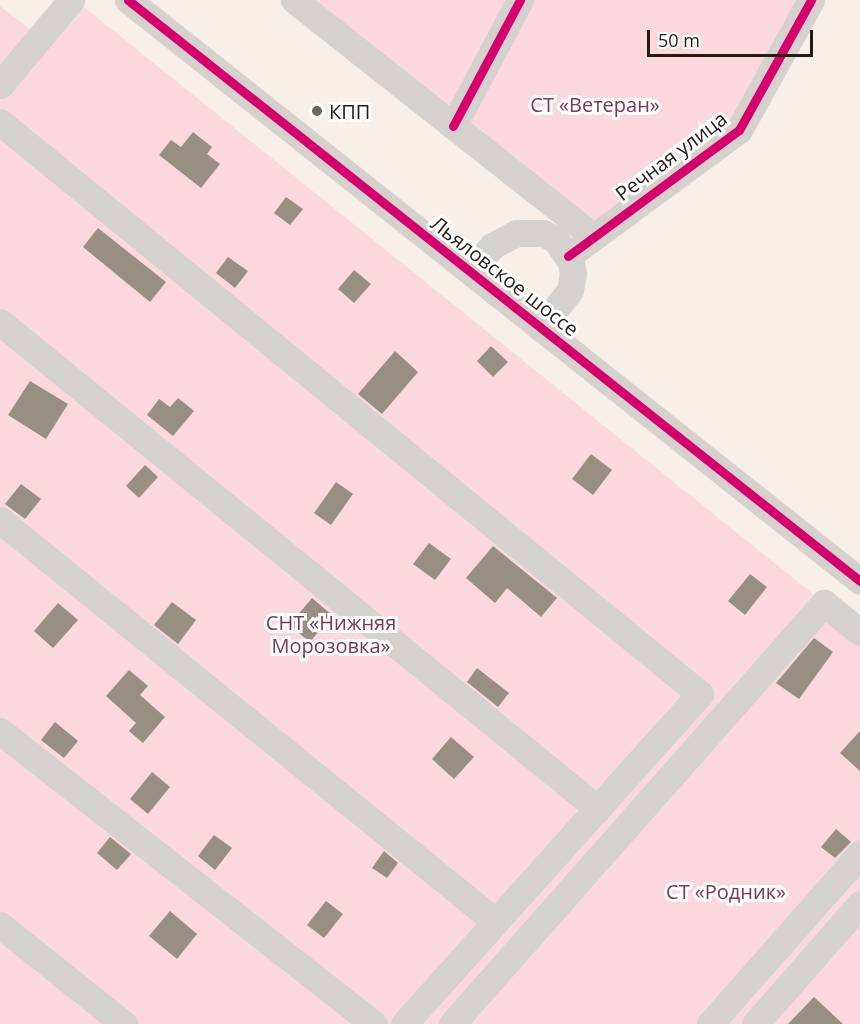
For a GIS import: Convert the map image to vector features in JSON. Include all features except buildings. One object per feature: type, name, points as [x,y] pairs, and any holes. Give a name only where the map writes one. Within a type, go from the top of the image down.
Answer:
[{"type":"street","points":[[0,85],[71,0]]},
{"type":"street","name":"Льяловское шоссе","points":[[128,0],[860,581]]},
{"type":"street","points":[[294,0],[594,237]]},
{"type":"street","points":[[453,126],[520,0]]},
{"type":"street","name":"Речная улица","points":[[568,256],[739,130],[811,0]]},
{"type":"street","points":[[0,123],[700,694],[404,1024]]},
{"type":"street","points":[[471,272],[492,246],[516,233],[543,233],[556,240],[568,256],[573,274],[570,290],[541,328]]},
{"type":"street","points":[[0,322],[598,809]]},
{"type":"street","points":[[0,520],[496,921]]},
{"type":"street","points":[[452,1024],[824,603],[860,632]]},
{"type":"street","points":[[0,731],[374,1024]]},
{"type":"street","points":[[710,1024],[860,854]]},
{"type":"street","points":[[755,1024],[860,904]]},
{"type":"street","points":[[0,925],[124,1024]]},
{"type":"green space","name":"СТ «Ветеран»","points":[[294,0],[811,0],[739,130],[594,237]]},
{"type":"green space","name":"СНТ «Нижняя Морозовка»","points":[[78,2],[860,632],[860,1024],[0,1024],[0,6],[45,41]]},
{"type":"cycle path","points":[[128,0],[860,581]]},
{"type":"cycle path","points":[[453,126],[520,0]]},
{"type":"cycle path","points":[[568,256],[739,130],[811,0]]},
{"type":"place","name":"КПП","points":[[317,111]]},
{"type":"park label","name":"СТ «Родник»","points":[[726,891]]}]
